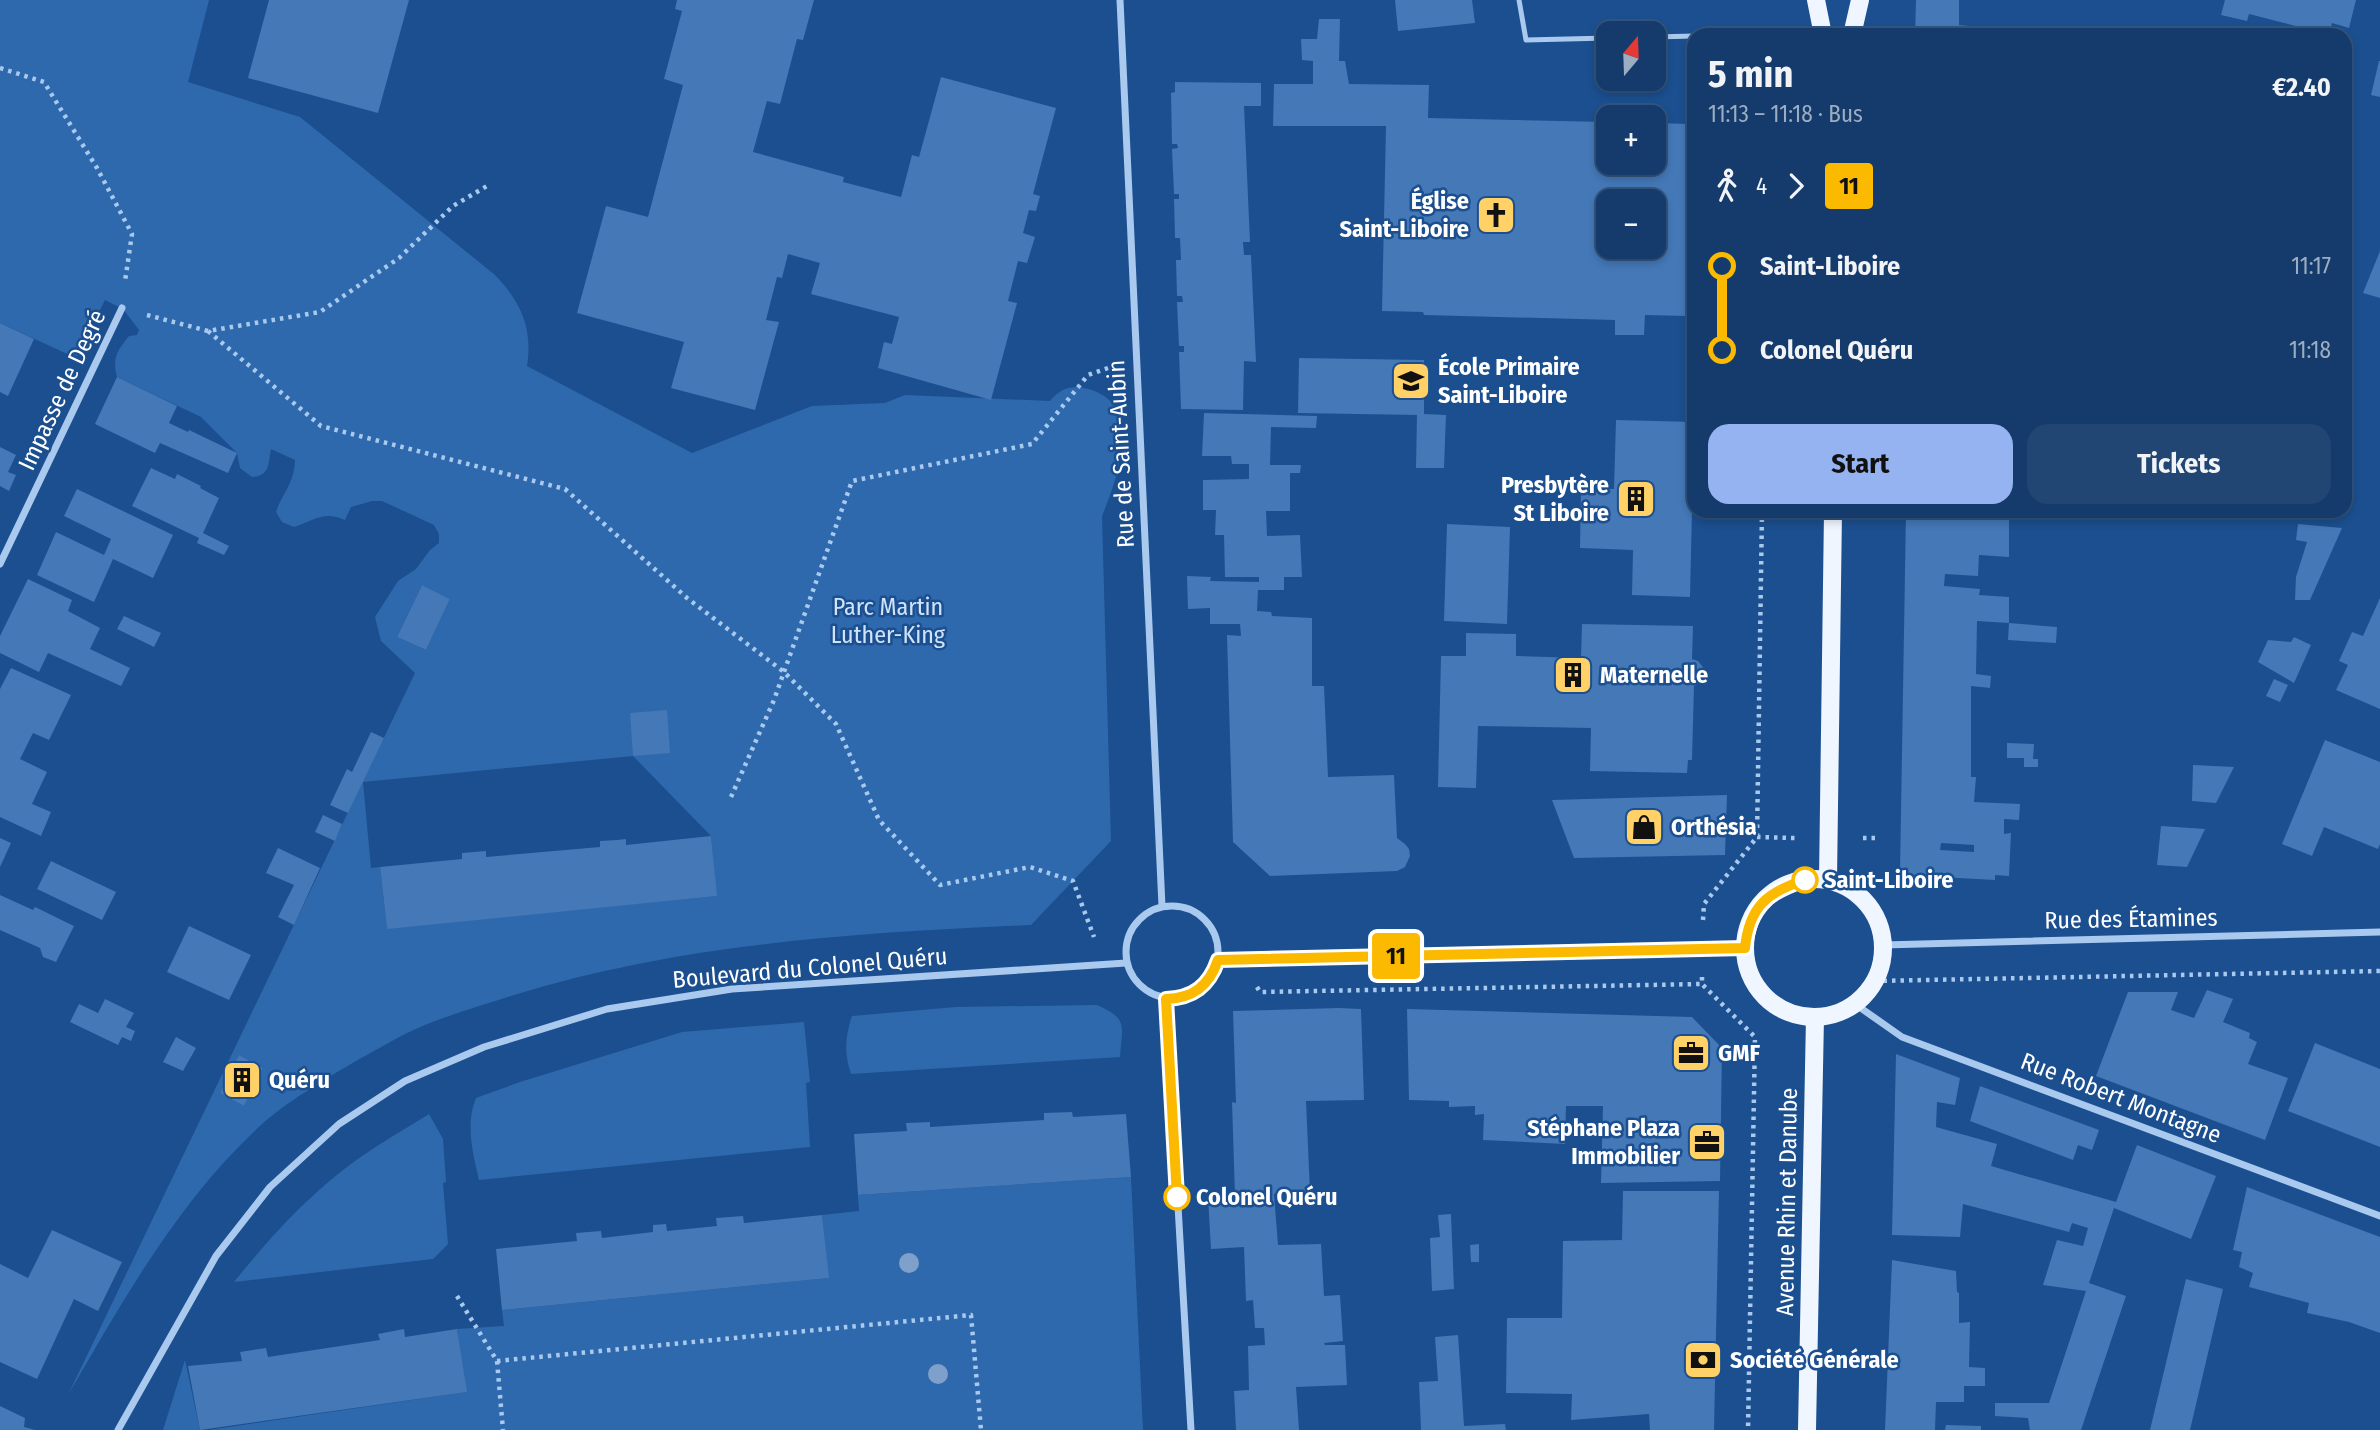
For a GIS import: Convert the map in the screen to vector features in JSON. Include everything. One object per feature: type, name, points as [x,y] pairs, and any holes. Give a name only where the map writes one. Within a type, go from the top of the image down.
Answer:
[{"type":"main road","points":[[1816,0],[1822,28]]},
{"type":"main road","points":[[1854,28],[1860,0]]},
{"type":"main road","points":[[1828,880],[1833,518]]},
{"type":"main road","points":[[1805,880],[1828,880],[1848,888],[1864,901],[1877,919],[1883,944],[1882,963],[1875,981],[1863,997],[1832,1015],[1815,1017],[1793,1014],[1772,1003],[1756,986],[1747,965],[1745,948],[1751,920],[1764,900],[1783,887],[1805,880]]},
{"type":"main road","name":"Avenue Rhin et Danube","points":[[1807,1430],[1815,1017]]},
{"type":"street","name":"Rue de Saint-Aubin","points":[[1120,0],[1162,906]]},
{"type":"street","name":"Impasse de Degré","points":[[0,564],[122,308]]},
{"type":"street","points":[[1162,906],[1185,908],[1204,918],[1216,938],[1218,960],[1205,985],[1194,994],[1180,999],[1166,999],[1145,990],[1130,974],[1125,948],[1136,921],[1148,912],[1162,906]]},
{"type":"street","name":"Rue des Étamines","points":[[1883,944],[2380,932]]},
{"type":"street","points":[[1218,960],[1745,948]]},
{"type":"street","name":"Boulevard du Colonel Quéru","points":[[118,1430],[216,1256],[270,1186],[340,1124],[405,1081],[484,1048],[607,1009],[732,989],[1126,963]]},
{"type":"street","points":[[1166,999],[1191,1430]]},
{"type":"street","name":"Rue Robert Montagne","points":[[1855,1004],[1902,1037],[2380,1216]]},
{"type":"lane","points":[[1519,0],[1526,40],[1596,38]]},
{"type":"lane","points":[[1666,37],[1687,36]]},
{"type":"path","points":[[0,68],[44,82],[132,234],[122,308],[208,331],[320,312],[399,258],[453,206],[487,186]]},
{"type":"path","points":[[208,331],[321,426],[565,489],[687,598],[785,672],[836,724],[879,820],[940,885],[1030,867],[1073,881],[1104,965]]},
{"type":"path","points":[[731,797],[785,672],[852,481],[1032,444],[1088,375],[1136,359]]},
{"type":"path","points":[[1704,904],[1758,837],[1762,518]]},
{"type":"path","points":[[1239,959],[1260,992],[1702,984],[1755,1037],[1748,1430]]},
{"type":"path","points":[[1875,981],[2380,971]]},
{"type":"path","points":[[457,1296],[497,1361],[503,1430]]},
{"type":"path","points":[[497,1361],[971,1315],[981,1430]]},
{"type":"green space","name":"Parc Martin Luther-King","points":[[0,0],[209,0],[188,82],[300,117],[495,275],[512,295],[523,317],[528,340],[527,366],[692,453],[812,406],[885,403],[905,395],[1050,401],[1062,390],[1076,387],[1106,397],[1116,410],[1121,426],[1122,444],[1114,483],[1102,516],[1111,841],[1031,925],[835,937],[706,952],[641,963],[514,995],[442,1018],[401,1036],[294,1100],[261,1125],[231,1154],[154,1252],[68,1395],[415,673],[381,641],[375,617],[398,581],[416,569],[430,550],[439,543],[439,534],[434,525],[382,501],[351,507],[345,520],[325,516],[294,527],[282,522],[276,512],[290,482],[295,460],[271,449],[265,472],[252,477],[240,468],[237,453],[201,417],[117,377],[115,360],[119,351],[129,336],[137,335],[139,330],[123,309],[105,300],[76,358],[0,323]],"holes":[[[422,585],[450,599],[426,650],[397,637]],[[633,756],[711,836],[716,896],[387,928],[380,867],[371,868],[363,782]],[[239,1055],[263,1068],[244,1106],[220,1093]]]},
{"type":"green space","points":[[1097,1005],[1119,1019],[1122,1031],[1120,1057],[851,1074],[847,1059],[846,1045],[852,1016],[956,1007]]},
{"type":"green space","points":[[804,1022],[810,1082],[806,1083],[810,1147],[479,1180],[471,1129],[476,1098],[682,1032]]},
{"type":"green space","points":[[429,1114],[443,1139],[448,1244],[433,1259],[234,1282],[285,1223],[343,1170]]},
{"type":"green space","points":[[1131,1177],[1143,1430],[209,1430],[466,1392],[457,1329],[504,1326],[502,1310],[828,1278],[822,1215],[859,1211],[858,1195]]},
{"type":"green space","points":[[185,1360],[200,1430],[163,1430]]},
{"type":"building","points":[[269,0],[409,0],[378,113],[248,78]]},
{"type":"building","points":[[677,0],[814,0],[803,40],[797,39],[780,104],[767,101],[753,152],[844,177],[843,182],[901,197],[912,155],[919,157],[941,77],[1056,108],[1033,194],[1040,196],[1036,211],[1029,210],[1023,233],[1035,237],[1027,263],[1018,261],[1008,301],[1017,303],[991,400],[878,368],[884,342],[892,344],[899,317],[811,294],[820,263],[788,254],[782,278],[777,277],[766,320],[779,322],[755,410],[671,388],[684,342],[577,313],[606,206],[648,217],[683,85],[664,79],[682,11],[675,9]]},
{"type":"building","points":[[1395,0],[1472,0],[1475,23],[1398,31]]},
{"type":"building","points":[[1916,0],[1959,0],[1959,25],[1969,26],[1969,28],[1915,28]]},
{"type":"building","points":[[2225,0],[2356,0],[2349,28],[2332,23],[2331,28],[2303,28],[2249,14],[2247,21],[2221,15]]},
{"type":"building","name":"Église Saint-Liboire","points":[[1319,19],[1340,19],[1339,61],[1345,61],[1349,84],[1429,85],[1428,118],[1596,122],[1596,175],[1666,175],[1666,123],[1687,124],[1686,316],[1645,315],[1644,335],[1615,335],[1615,320],[1424,315],[1423,312],[1382,311],[1386,126],[1273,126],[1274,84],[1313,84],[1313,61],[1302,60],[1301,39],[1317,39]]},
{"type":"building","points":[[2380,61],[2380,97],[2371,95]]},
{"type":"building","points":[[1175,82],[1261,83],[1261,106],[1244,106],[1250,242],[1243,242],[1244,255],[1251,255],[1256,362],[1244,361],[1243,410],[1181,409],[1179,352],[1184,352],[1184,346],[1179,346],[1177,302],[1183,302],[1182,296],[1177,296],[1176,260],[1181,260],[1180,238],[1175,238],[1174,199],[1179,199],[1179,194],[1174,194],[1172,149],[1178,148],[1177,144],[1172,144],[1171,93],[1175,92]]},
{"type":"building","points":[[2380,251],[2380,298],[2363,293]]},
{"type":"building","points":[[0,323],[34,339],[8,396],[0,392]]},
{"type":"building","points":[[1299,358],[1424,360],[1424,414],[1446,415],[1444,468],[1416,468],[1417,415],[1298,413]]},
{"type":"building","points":[[117,377],[177,406],[169,423],[237,453],[228,473],[160,443],[155,453],[95,424]]},
{"type":"building","points":[[1204,413],[1317,416],[1316,428],[1271,427],[1270,465],[1301,465],[1300,473],[1290,473],[1290,511],[1266,511],[1267,536],[1300,535],[1302,577],[1284,577],[1284,590],[1258,590],[1257,611],[1271,612],[1272,616],[1312,618],[1312,686],[1324,686],[1328,777],[1394,775],[1397,838],[1409,849],[1410,856],[1405,867],[1397,871],[1270,876],[1233,842],[1227,635],[1241,636],[1240,624],[1210,624],[1210,608],[1188,609],[1187,576],[1211,577],[1210,581],[1259,582],[1259,577],[1225,577],[1224,535],[1215,535],[1216,510],[1203,510],[1203,480],[1249,479],[1249,464],[1232,464],[1231,456],[1202,456]]},
{"type":"building","name":"Presbytère St Liboire","points":[[1616,420],[1687,422],[1687,518],[1692,518],[1690,597],[1632,595],[1633,550],[1580,548],[1581,488],[1614,489]]},
{"type":"building","points":[[0,447],[16,455],[8,472],[16,475],[9,491],[0,486]]},
{"type":"building","points":[[151,468],[175,479],[177,474],[219,498],[203,533],[229,546],[224,555],[197,543],[199,538],[132,506]]},
{"type":"building","points":[[77,489],[173,535],[153,578],[113,559],[94,602],[37,575],[56,532],[104,555],[111,539],[64,516]]},
{"type":"building","points":[[1906,518],[2009,518],[2009,557],[1979,555],[1978,576],[1945,574],[1944,586],[1980,589],[1979,595],[2009,597],[2009,623],[1977,621],[1976,674],[1991,676],[1990,688],[1971,686],[1971,777],[1976,777],[1974,802],[2020,804],[2019,820],[2004,819],[2004,834],[2011,833],[2009,876],[1995,875],[1995,880],[1904,875],[1900,872]],"holes":[[[1941,843],[1974,845],[1974,852],[1940,850]]]},
{"type":"building","points":[[1447,524],[1510,527],[1507,624],[1444,621]]},
{"type":"building","points":[[2298,524],[2342,528],[2310,600],[2295,600],[2296,577],[2307,542],[2296,540]]},
{"type":"building","points":[[28,579],[72,600],[68,611],[100,628],[90,649],[130,668],[121,686],[48,653],[39,672],[0,653],[0,636]]},
{"type":"building","points":[[422,585],[450,599],[426,650],[397,637]]},
{"type":"building","points":[[2380,598],[2380,709],[2336,690],[2348,665],[2339,661],[2352,632],[2363,636]]},
{"type":"building","points":[[124,616],[161,633],[154,647],[117,629]]},
{"type":"building","points":[[2009,623],[2057,627],[2056,643],[2008,640]]},
{"type":"building","name":"Maternelle","points":[[1582,624],[1693,626],[1692,659],[1698,661],[1707,672],[1701,683],[1694,686],[1692,760],[1688,760],[1687,773],[1590,771],[1591,728],[1478,726],[1476,788],[1438,787],[1441,656],[1466,656],[1466,633],[1516,634],[1516,656],[1581,658]]},
{"type":"building","points":[[2294,637],[2311,645],[2294,683],[2258,662],[2268,640],[2291,642]]},
{"type":"building","points":[[11,668],[71,695],[49,740],[33,733],[20,759],[47,772],[32,804],[51,812],[41,836],[0,817],[0,689]]},
{"type":"building","points":[[2274,679],[2288,685],[2280,702],[2266,696]]},
{"type":"building","points":[[667,710],[670,753],[633,756],[630,713]]},
{"type":"building","points":[[371,732],[384,738],[348,813],[330,805],[347,769],[352,772]]},
{"type":"building","points":[[2325,740],[2380,762],[2378,849],[2324,827],[2312,856],[2282,844]]},
{"type":"building","points":[[2007,743],[2034,744],[2033,759],[2038,759],[2038,767],[2024,767],[2024,758],[2007,758]]},
{"type":"building","points":[[2193,765],[2234,767],[2216,803],[2192,801]]},
{"type":"building","name":"Orthésia","points":[[1727,795],[1725,855],[1574,858],[1552,800]]},
{"type":"building","points":[[323,815],[342,824],[335,841],[315,832]]},
{"type":"building","points":[[2161,826],[2205,829],[2187,867],[2157,865]]},
{"type":"building","points":[[711,836],[717,896],[387,929],[380,867],[462,859],[462,853],[486,851],[486,857],[600,847],[600,841],[626,839],[626,845]]},
{"type":"building","points":[[0,838],[11,843],[0,867]]},
{"type":"building","points":[[278,848],[320,868],[294,925],[278,917],[294,885],[266,873]]},
{"type":"building","points":[[51,861],[116,892],[102,920],[37,889]]},
{"type":"building","points":[[0,895],[33,910],[35,907],[74,926],[56,962],[43,957],[40,948],[0,930]]},
{"type":"building","points":[[189,926],[251,955],[229,1000],[167,972]]},
{"type":"building","points":[[2207,990],[2233,999],[2223,1022],[2250,1033],[2249,1038],[2257,1042],[2248,1064],[2288,1078],[2265,1140],[2096,1076],[2128,992],[2178,992],[2171,1010],[2194,1018]]},
{"type":"building","points":[[105,999],[134,1013],[126,1027],[135,1031],[131,1041],[122,1037],[118,1045],[70,1022],[79,1004],[98,1013]]},
{"type":"building","points":[[1361,1009],[1364,1100],[1306,1101],[1310,1192],[1274,1194],[1278,1245],[1321,1244],[1324,1296],[1340,1295],[1343,1341],[1324,1343],[1345,1345],[1347,1385],[1296,1387],[1299,1430],[1236,1430],[1234,1391],[1249,1390],[1248,1346],[1265,1345],[1264,1328],[1255,1328],[1253,1300],[1246,1301],[1244,1247],[1211,1249],[1208,1197],[1235,1196],[1233,1011]]},
{"type":"building","points":[[1407,1009],[1692,1017],[1722,1048],[1720,1181],[1601,1183],[1603,1106],[1566,1106],[1565,1144],[1483,1140],[1484,1114],[1475,1115],[1475,1106],[1449,1107],[1449,1101],[1409,1100]]},
{"type":"building","points":[[176,1037],[196,1048],[183,1071],[163,1062]]},
{"type":"building","points":[[2315,1043],[2380,1069],[2380,1147],[2288,1111]]},
{"type":"building","points":[[1896,1054],[1960,1078],[1955,1105],[1937,1102],[1936,1127],[1997,1144],[1991,1166],[2116,1202],[2137,1145],[2216,1176],[2191,1239],[2114,1208],[2089,1283],[2126,1296],[2081,1430],[2030,1430],[2028,1418],[1995,1416],[1995,1403],[2049,1403],[2086,1291],[2043,1285],[2057,1240],[2083,1246],[2088,1228],[2072,1223],[2069,1232],[1963,1204],[1960,1237],[1892,1235]]},
{"type":"building","name":"Quéru","points":[[239,1055],[263,1068],[244,1106],[220,1093]]},
{"type":"building","points":[[1980,1086],[2099,1130],[2092,1150],[2078,1145],[2073,1160],[1970,1121]]},
{"type":"building","points":[[1072,1112],[1073,1117],[1126,1114],[1131,1177],[858,1195],[854,1134],[907,1131],[906,1123],[930,1122],[930,1127],[1044,1120],[1044,1113]]},
{"type":"building","points":[[2247,1187],[2380,1237],[2380,1333],[2349,1322],[2307,1313],[2309,1303],[2249,1287],[2253,1273],[2239,1267],[2242,1252],[2233,1250]]},
{"type":"building","points":[[1623,1191],[1719,1191],[1714,1430],[1650,1430],[1649,1414],[1571,1420],[1572,1394],[1506,1393],[1507,1318],[1562,1318],[1563,1241],[1622,1240]]},
{"type":"building","points":[[1451,1214],[1454,1289],[1432,1291],[1430,1238],[1440,1237],[1438,1215]]},
{"type":"building","points":[[822,1215],[829,1278],[502,1310],[496,1249],[577,1241],[576,1233],[601,1231],[602,1238],[653,1232],[653,1225],[666,1224],[667,1231],[717,1226],[716,1218],[743,1216],[744,1223]]},
{"type":"building","points":[[52,1230],[122,1262],[98,1311],[74,1299],[37,1379],[0,1362],[0,1264],[28,1278]]},
{"type":"building","points":[[1479,1244],[1479,1262],[1471,1262],[1470,1245]]},
{"type":"building","points":[[1892,1260],[1956,1271],[1959,1323],[1970,1322],[1969,1367],[1985,1368],[1985,1386],[1964,1386],[1964,1402],[1936,1402],[1935,1430],[1885,1430]]},
{"type":"building","points":[[2186,1279],[2223,1289],[2190,1430],[2150,1430]]},
{"type":"building","points":[[404,1329],[405,1337],[457,1329],[467,1392],[200,1430],[188,1366],[242,1361],[240,1352],[266,1348],[268,1357],[380,1340],[378,1334]]},
{"type":"building","points":[[1458,1335],[1464,1426],[1505,1424],[1506,1430],[1421,1430],[1419,1382],[1438,1381],[1435,1337]]},
{"type":"building","points":[[0,1406],[25,1418],[24,1427],[35,1430],[0,1430]]},
{"type":"building","points":[[1946,1425],[1981,1426],[1981,1430],[1945,1430]]},
{"type":"bus line","name":"11","points":[[1177,1197],[1166,999],[1180,999],[1194,994],[1205,985],[1218,960],[1745,948],[1751,920],[1764,900],[1783,887],[1805,880]]},
{"type":"place","name":"Église Saint-Liboire","points":[[1496,215]]},
{"type":"place","name":"École Primaire Saint-Liboire","points":[[1411,381]]},
{"type":"place","name":"Presbytère St Liboire","points":[[1636,499]]},
{"type":"place","name":"Maternelle","points":[[1573,675]]},
{"type":"place","name":"Orthésia","points":[[1644,827]]},
{"type":"place","name":"Saint-Liboire","points":[[1805,880]]},
{"type":"place","name":"GMF","points":[[1691,1053]]},
{"type":"place","name":"Quéru","points":[[242,1080]]},
{"type":"place","name":"Stéphane Plaza Immobilier","points":[[1707,1142]]},
{"type":"place","name":"Colonel Quéru","points":[[1177,1197]]},
{"type":"place","name":"Société Générale","points":[[1703,1360]]}]
